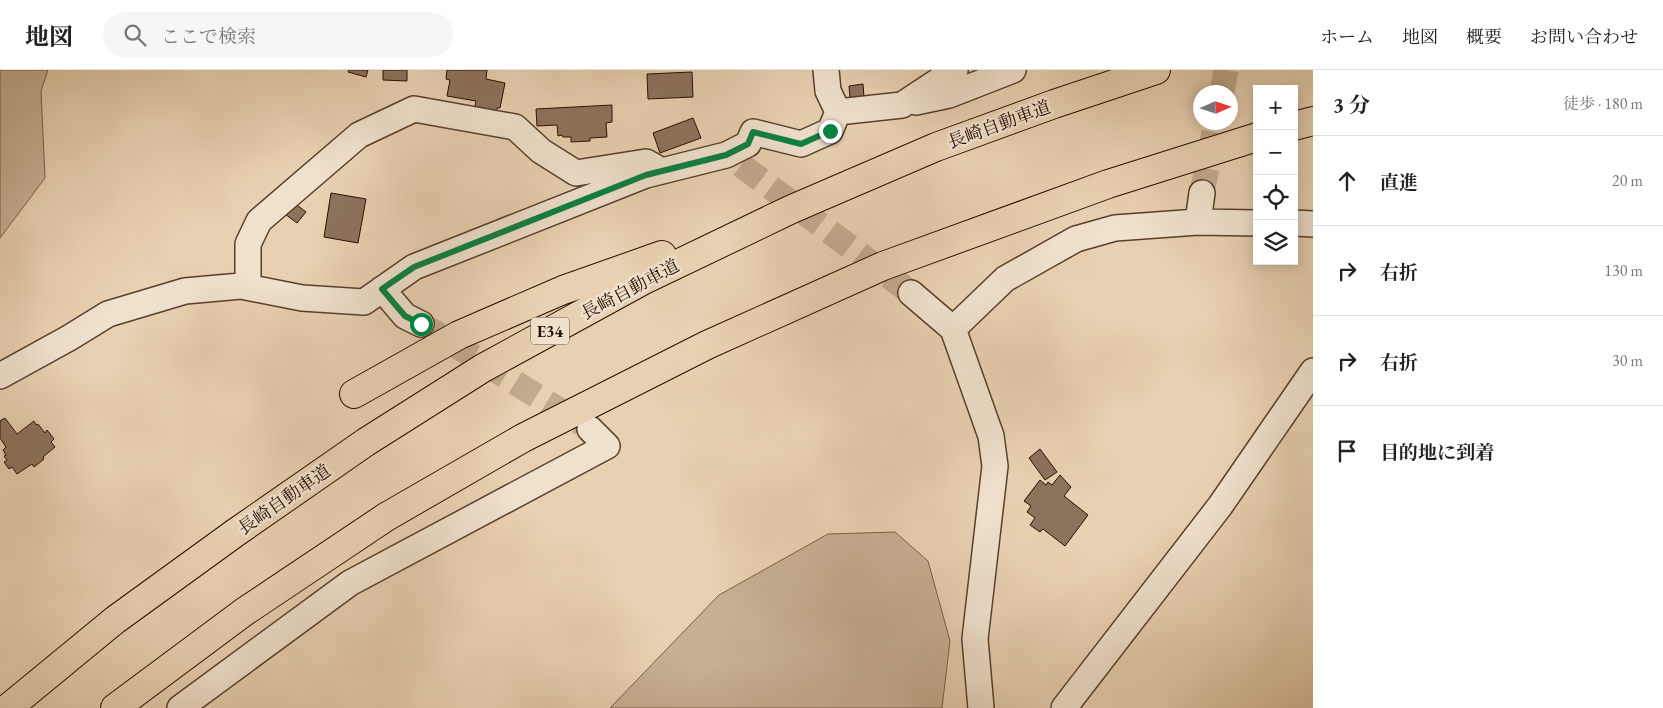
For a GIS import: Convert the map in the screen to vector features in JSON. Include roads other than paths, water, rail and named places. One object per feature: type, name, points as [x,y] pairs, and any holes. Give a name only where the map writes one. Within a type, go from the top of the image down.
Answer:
[{"type":"highway","name":"長崎自動車道","points":[[8,708],[115,620],[235,533],[366,442],[500,359],[642,281],[792,208],[936,147],[1054,104],[1156,70]]},
{"type":"highway","points":[[1298,125],[1313,121]]},
{"type":"highway","points":[[115,708],[244,612],[386,517],[523,438],[707,344],[882,266],[1108,184],[1253,138]]},
{"type":"highway","points":[[354,394],[459,335],[563,290],[792,208]]},
{"type":"street","points":[[0,376],[108,314],[184,291],[241,286],[302,298],[364,302],[414,267],[646,175],[734,160],[748,144],[753,132],[801,144],[830,131],[838,112],[828,90],[826,70]]},
{"type":"street","points":[[902,105],[955,70]]},
{"type":"street","points":[[838,112],[902,105],[949,95],[1013,70]]},
{"type":"street","points":[[248,287],[248,244],[260,221],[359,135],[414,110],[515,127],[541,151],[576,172],[646,162],[662,171]]},
{"type":"street","points":[[1198,222],[1202,193]]},
{"type":"street","points":[[953,329],[1005,279],[1076,239],[1115,228],[1198,222],[1253,223]]},
{"type":"street","points":[[1298,223],[1313,224]]},
{"type":"street","points":[[382,289],[405,316],[421,324]]},
{"type":"street","points":[[911,293],[953,329],[991,436],[995,466],[975,639],[981,708]]},
{"type":"street","points":[[1064,708],[1220,506],[1313,371]]},
{"type":"street","points":[[180,708],[350,583],[607,446],[590,429]]},
{"type":"tunnel","points":[[1223,85],[1226,70]]},
{"type":"tunnel","points":[[1202,193],[1214,130]]},
{"type":"tunnel","points":[[741,165],[911,293]]},
{"type":"tunnel","points":[[421,324],[582,424]]}]
